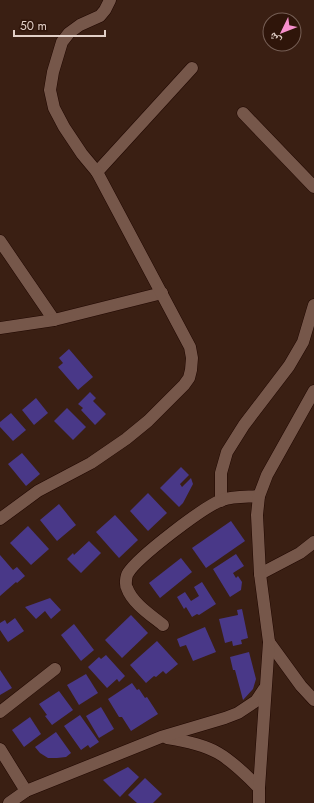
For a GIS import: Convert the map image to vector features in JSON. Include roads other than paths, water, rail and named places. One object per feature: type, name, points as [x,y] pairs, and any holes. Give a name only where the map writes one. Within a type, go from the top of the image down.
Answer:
[{"type":"street","points":[[0,519],[38,491],[91,463],[126,439],[148,421],[184,385],[189,378],[191,370],[192,358],[190,347],[97,172],[82,154],[64,127],[54,108],[50,90],[53,72],[62,42],[69,33],[80,25],[100,16],[110,0]]},
{"type":"street","points":[[97,172],[192,68]]},
{"type":"street","points":[[243,113],[314,187]]},
{"type":"street","points":[[0,241],[54,320]]},
{"type":"street","points":[[0,328],[54,320],[162,293]]},
{"type":"street","points":[[221,501],[221,473],[226,452],[244,425],[289,366],[303,342],[314,305]]},
{"type":"street","points":[[259,803],[268,642],[260,574],[257,515],[259,496],[267,475],[314,391]]},
{"type":"street","points":[[163,625],[137,604],[126,588],[127,575],[137,562],[185,523],[211,506],[232,498],[259,496]]},
{"type":"street","points":[[260,574],[300,553],[314,542]]},
{"type":"street","points":[[268,642],[301,686],[314,700]]},
{"type":"street","points":[[0,712],[55,670]]},
{"type":"street","points":[[9,803],[26,791],[161,737],[226,718],[238,713],[256,701],[265,688]]},
{"type":"street","points":[[161,737],[191,742],[216,752],[238,767],[259,788]]},
{"type":"street","points":[[0,749],[26,791]]}]
